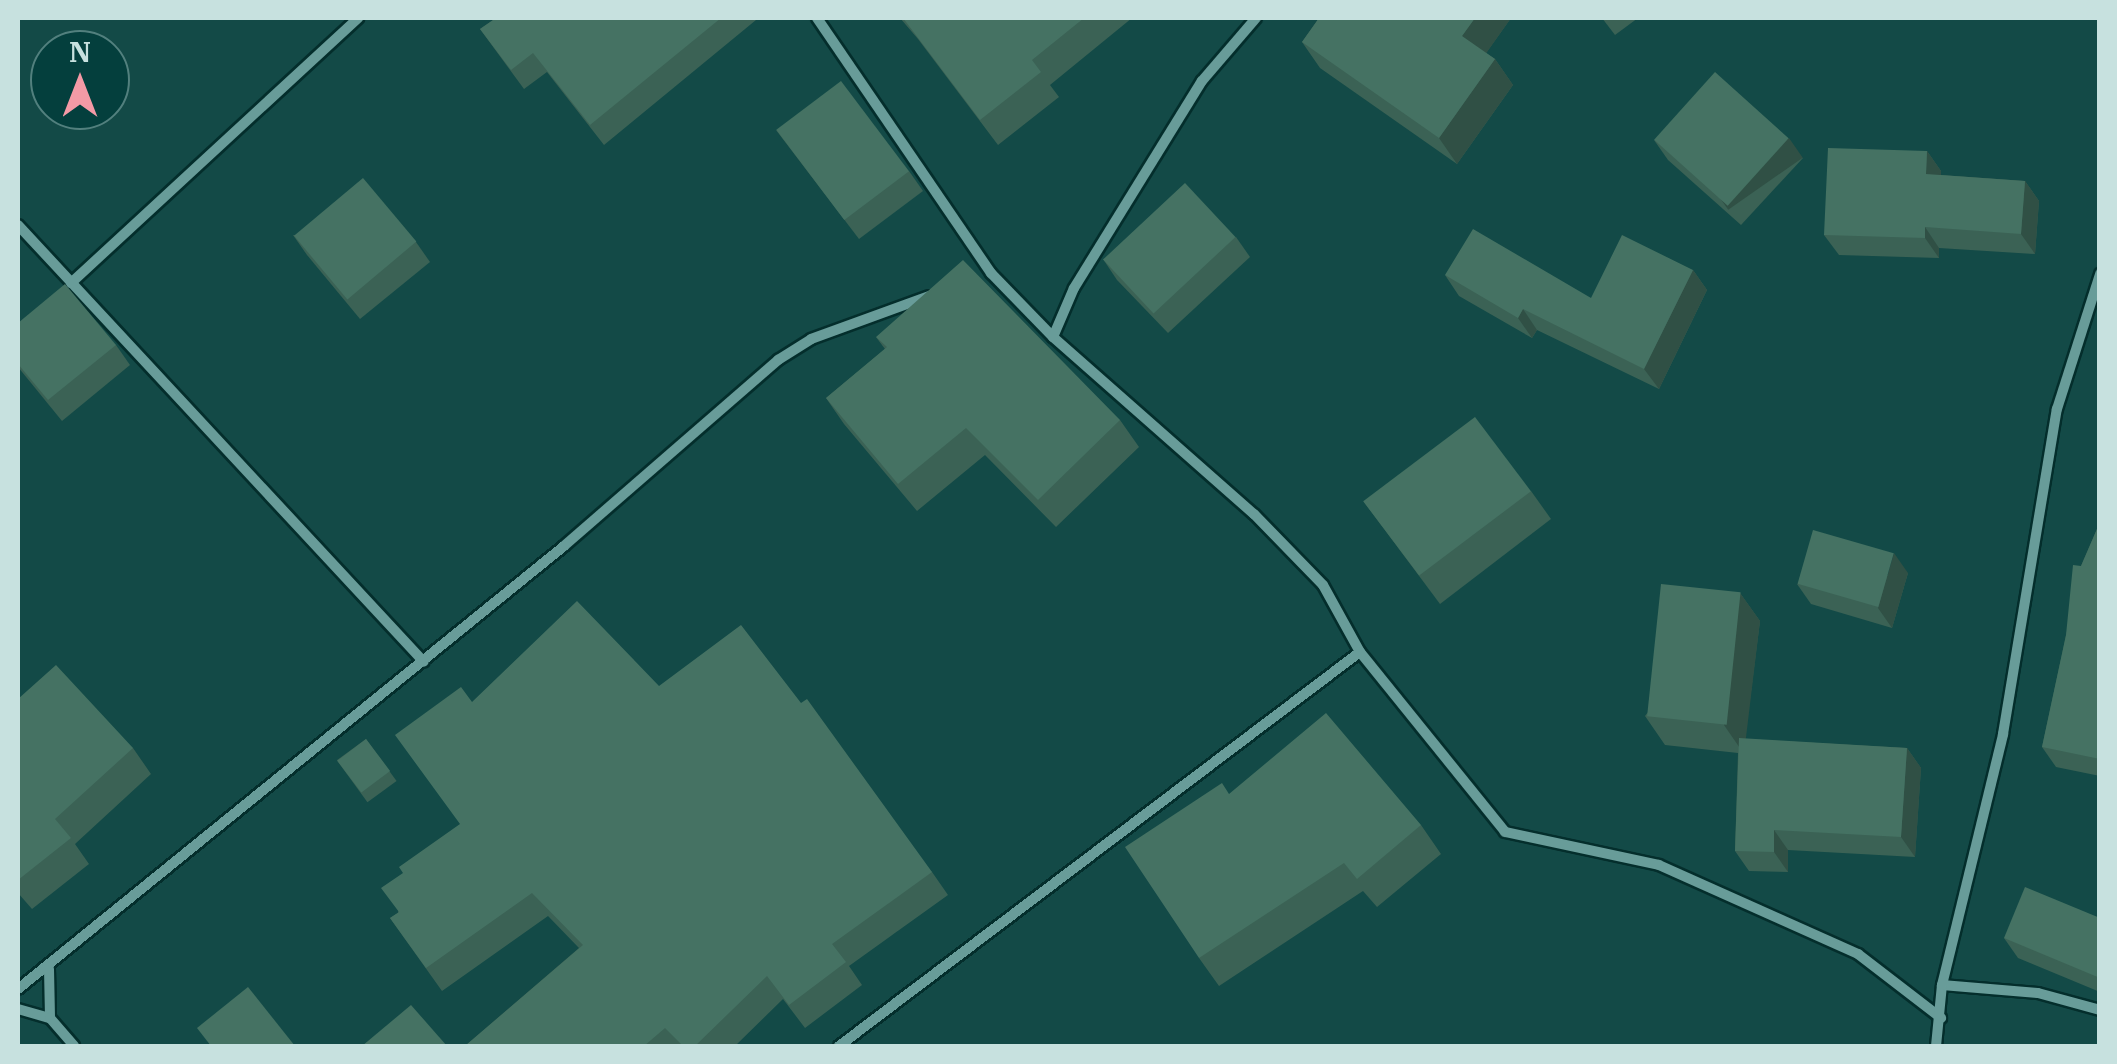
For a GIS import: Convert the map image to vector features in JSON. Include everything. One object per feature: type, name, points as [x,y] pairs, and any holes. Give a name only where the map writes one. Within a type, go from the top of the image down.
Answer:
[{"type":"street","points":[[71,282],[358,18]]},
{"type":"street","points":[[817,18],[991,273],[1053,338],[1254,514],[1323,585],[1360,652],[1505,832],[1658,865],[1858,954],[1941,1018]]},
{"type":"street","points":[[1053,338],[1074,288],[1202,81],[1256,18]]},
{"type":"street","points":[[18,224],[424,662]]},
{"type":"street","points":[[973,279],[991,273]]},
{"type":"street","points":[[1936,1046],[1942,985],[2004,734],[2057,409],[2100,274]]},
{"type":"street","points":[[18,989],[49,969],[424,662],[778,360],[811,339],[937,292]]},
{"type":"street","points":[[839,1046],[1360,652]]},
{"type":"street","points":[[49,969],[50,1018]]},
{"type":"street","points":[[1942,985],[2038,993],[2100,1010]]},
{"type":"street","points":[[18,1010],[50,1018],[74,1046]]},
{"type":"building","points":[[496,18],[721,18],[590,125],[533,53],[511,70],[480,29]]},
{"type":"building","points":[[903,18],[1084,18],[1032,60],[1041,72],[980,120]]},
{"type":"building","points":[[1319,18],[1475,18],[1462,36],[1495,59],[1439,138],[1302,42]]},
{"type":"building","points":[[1715,72],[1789,138],[1728,206],[1654,140]]},
{"type":"building","points":[[841,81],[909,171],[844,220],[776,130]]},
{"type":"building","points":[[1828,148],[1927,151],[1926,174],[2025,181],[2021,234],[1925,227],[1925,238],[1824,235]]},
{"type":"building","points":[[363,178],[416,242],[347,299],[294,236]]},
{"type":"building","points":[[1185,183],[1235,237],[1154,314],[1103,259]]},
{"type":"building","points":[[1473,229],[1591,298],[1622,235],[1693,270],[1644,369],[1523,309],[1518,318],[1445,275]]},
{"type":"building","points":[[963,260],[1120,420],[1038,500],[966,428],[898,484],[826,398],[887,347],[876,337]]},
{"type":"building","points":[[65,284],[116,345],[48,400],[18,364],[18,323]]},
{"type":"building","points":[[1475,417],[1531,491],[1419,576],[1363,501]]},
{"type":"building","points":[[2100,522],[2100,759],[2042,747],[2066,635],[2073,565],[2081,566]]},
{"type":"building","points":[[1813,530],[1894,553],[1878,607],[1798,584]]},
{"type":"building","points":[[1661,584],[1741,592],[1727,725],[1647,716]]},
{"type":"building","points":[[577,601],[659,686],[741,625],[801,703],[807,699],[932,872],[832,944],[846,962],[789,1005],[767,976],[695,1046],[683,1046],[665,1028],[644,1046],[465,1046],[583,945],[532,893],[426,968],[390,918],[399,912],[381,888],[403,873],[399,867],[460,824],[395,735],[461,687],[472,702]]},
{"type":"building","points":[[56,665],[133,748],[55,819],[71,838],[18,880],[18,699]]},
{"type":"building","points":[[1326,713],[1421,825],[1357,879],[1344,863],[1199,958],[1125,847],[1222,783],[1229,794]]},
{"type":"building","points":[[1739,738],[1907,748],[1901,837],[1774,830],[1774,852],[1735,851]]},
{"type":"building","points":[[366,739],[390,771],[361,793],[337,761]]},
{"type":"building","points":[[2025,887],[2100,918],[2100,978],[2004,938]]},
{"type":"building","points":[[248,987],[295,1046],[211,1046],[197,1028]]},
{"type":"building","points":[[411,1005],[447,1046],[362,1046]]}]
